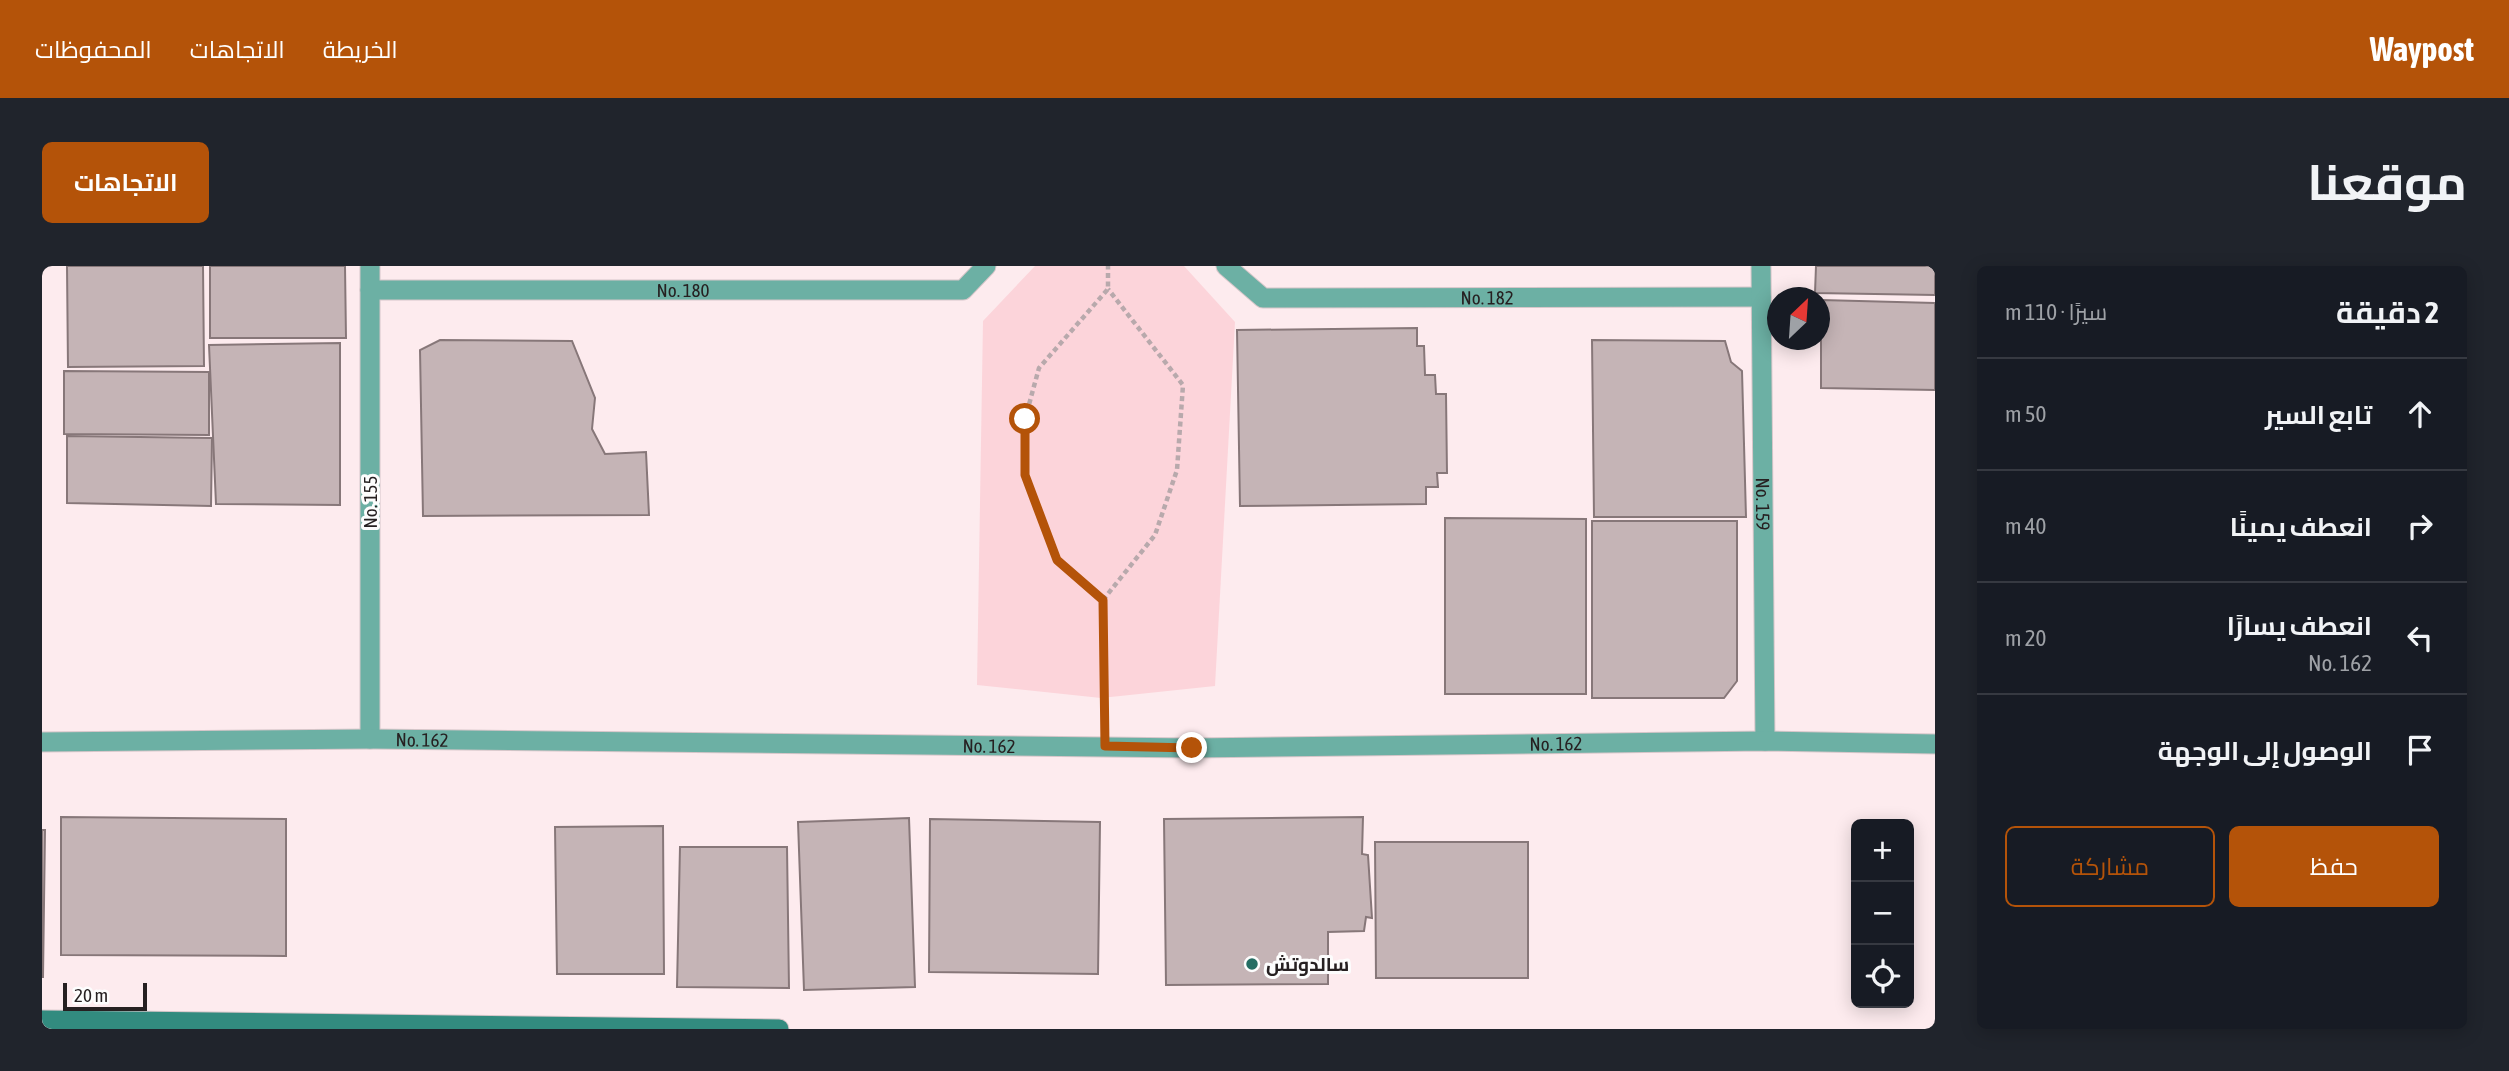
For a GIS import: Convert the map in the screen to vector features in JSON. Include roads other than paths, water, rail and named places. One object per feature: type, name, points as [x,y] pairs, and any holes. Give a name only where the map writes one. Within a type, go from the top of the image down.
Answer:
[{"type":"main road","points":[[42,1020],[556,1024],[779,1029]]},
{"type":"street","name":"No. 155","points":[[370,266],[370,739]]},
{"type":"street","name":"No. 180","points":[[370,289],[963,290],[986,266]]},
{"type":"street","name":"No. 182","points":[[1226,266],[1263,298],[1761,297]]},
{"type":"street","name":"No. 159","points":[[1761,266],[1765,741]]},
{"type":"street","name":"No. 162","points":[[42,741],[370,739],[1192,748],[1765,741],[1935,744]]},
{"type":"place","name":"سالدوتش","points":[[1252,964]]}]
